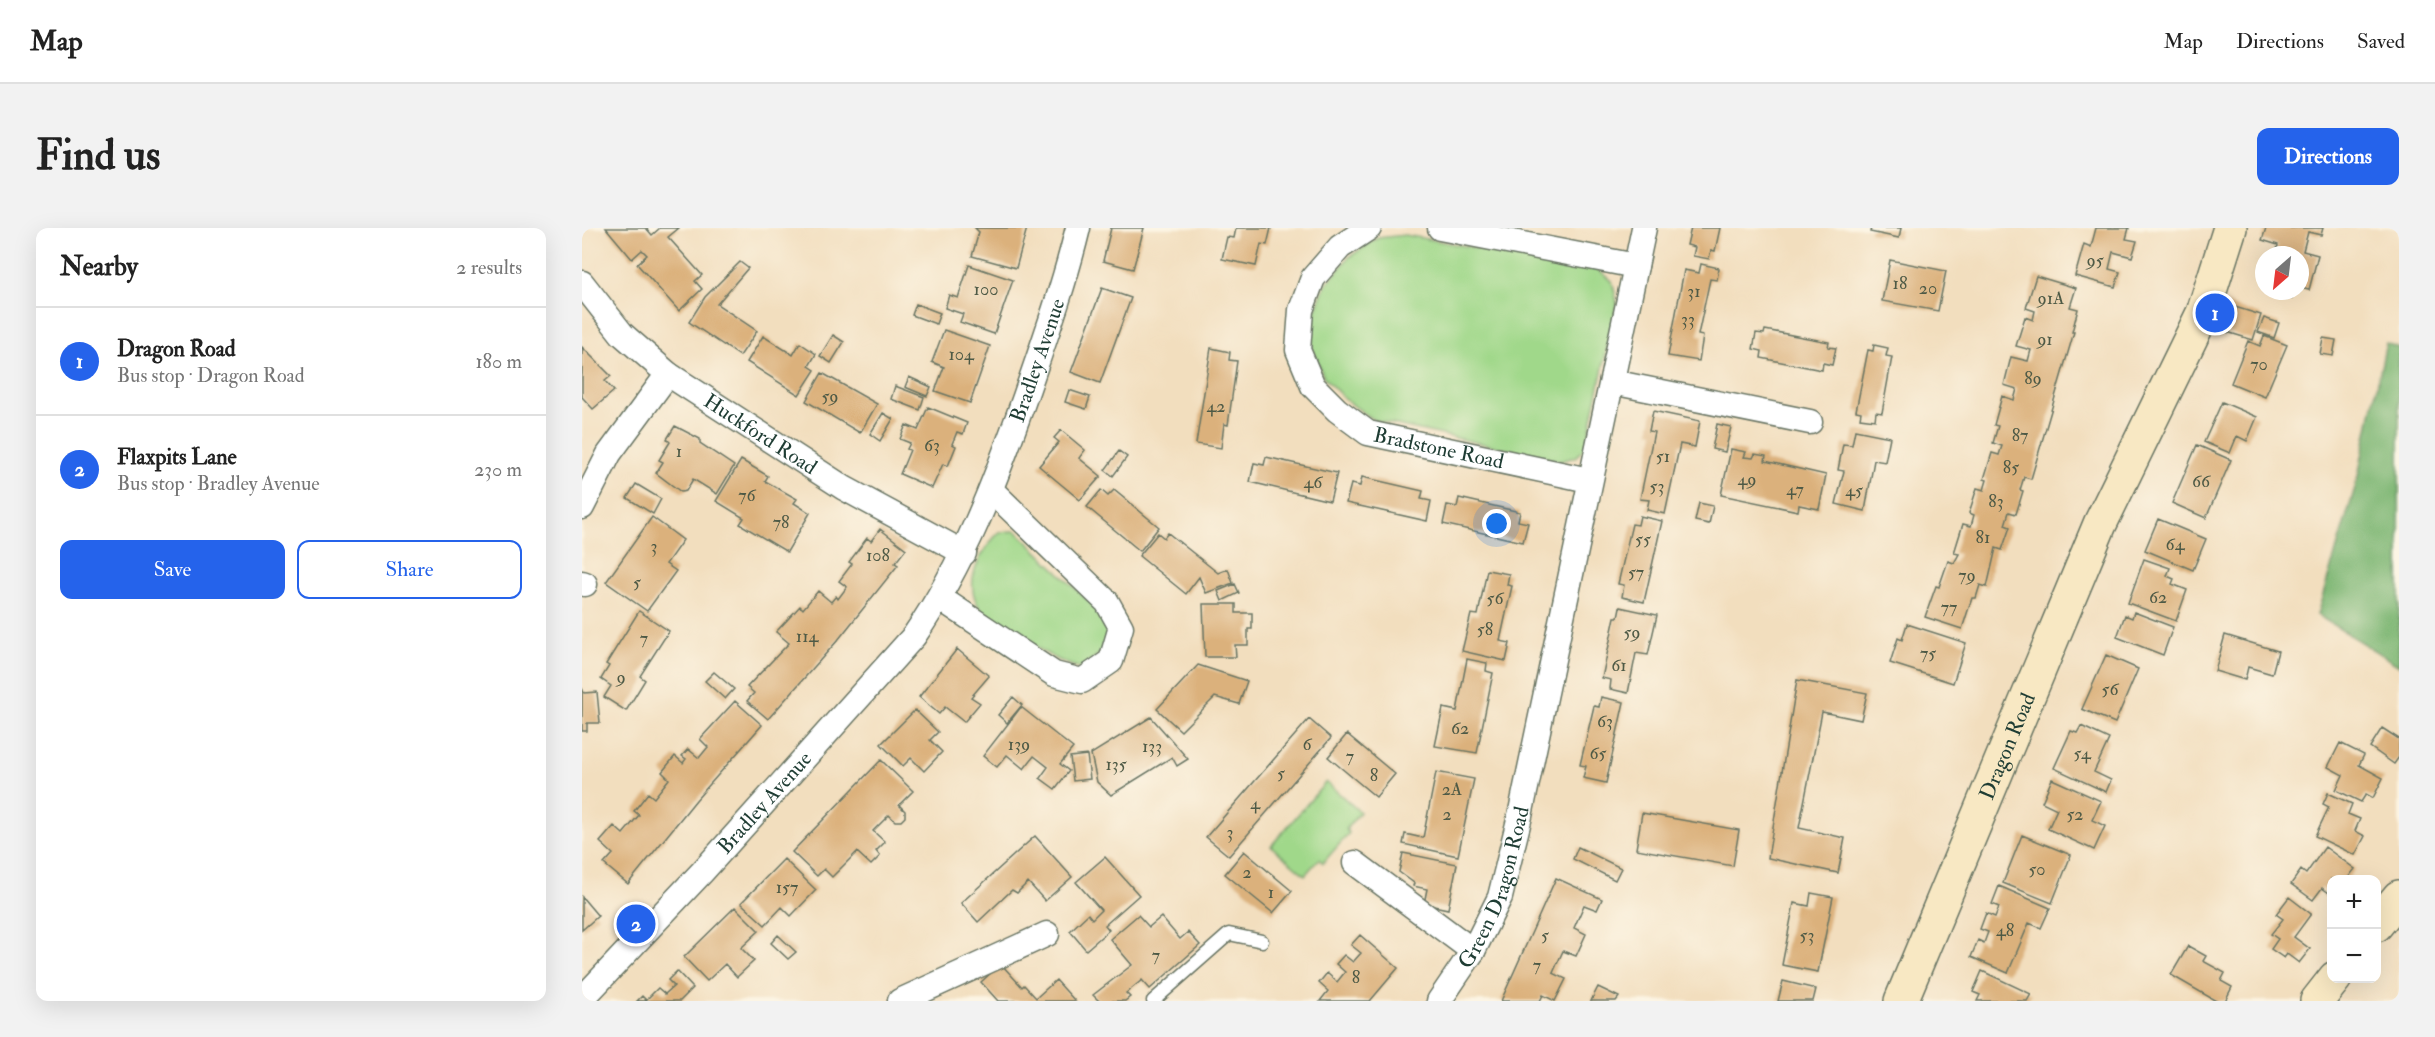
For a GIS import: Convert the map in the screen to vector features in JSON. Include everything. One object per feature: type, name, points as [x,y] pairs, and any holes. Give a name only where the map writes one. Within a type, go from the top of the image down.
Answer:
[{"type":"street","name":"Bradley Avenue","points":[[582,999],[703,871],[914,636],[940,598],[964,553],[992,491],[1064,285],[1078,228]]},
{"type":"street","name":"Bradstone Road","points":[[1369,228],[1340,247],[1313,278],[1301,310],[1298,350],[1312,386],[1337,410],[1368,433],[1589,480]]},
{"type":"street","points":[[1440,228],[1636,266]]},
{"type":"street","points":[[1589,480],[1644,228]]},
{"type":"street","name":"Dragon Road","points":[[1901,1001],[2100,524],[2203,313],[2230,228]]},
{"type":"street","name":"Huckford Road","points":[[582,283],[622,334],[669,374],[844,488],[964,553]]},
{"type":"street","points":[[582,507],[609,454],[669,374]]},
{"type":"street","points":[[1612,382],[1810,422]]},
{"type":"street","name":"Green Dragon Road","points":[[1439,1001],[1473,951],[1500,897],[1530,766],[1589,480]]},
{"type":"street","points":[[940,598],[1054,674],[1082,681],[1111,661],[1121,627],[1107,602],[992,491]]},
{"type":"street","points":[[1355,863],[1473,951]]},
{"type":"street","points":[[2381,920],[2399,897]]},
{"type":"street","points":[[900,1001],[1047,934]]},
{"type":"street","points":[[2318,1001],[2331,983]]},
{"type":"lane","points":[[1153,1001],[1229,934],[1262,941]]},
{"type":"green space","points":[[1405,235],[1599,270],[1612,281],[1617,302],[1586,447],[1575,457],[1561,461],[1374,420],[1346,400],[1324,378],[1312,348],[1314,313],[1325,286],[1349,257],[1378,238]]},
{"type":"green space","points":[[2386,343],[2399,348],[2399,666],[2317,615],[2357,481]]},
{"type":"green space","points":[[1016,531],[1098,610],[1109,628],[1101,653],[1080,668],[1048,655],[993,621],[984,614],[975,599],[973,579],[975,568],[985,549],[999,532]]},
{"type":"green space","points":[[1326,782],[1360,812],[1346,829],[1349,833],[1323,863],[1319,859],[1305,875],[1271,846]]},
{"type":"building","points":[[606,228],[646,228],[652,235],[660,228],[679,228],[668,237],[702,275],[695,281],[702,289],[679,311],[637,264],[647,255],[642,250],[632,259]]},
{"type":"building","points":[[975,228],[1027,228],[1016,268],[972,256],[979,232]]},
{"type":"building","points":[[1111,228],[1144,228],[1133,269],[1103,261]]},
{"type":"building","points":[[1236,228],[1271,228],[1267,245],[1261,244],[1256,266],[1222,259],[1227,237],[1234,238]]},
{"type":"building","points":[[1691,228],[1720,228],[1715,251],[1711,250],[1709,259],[1693,256],[1695,247],[1687,245]]},
{"type":"building","points":[[1871,228],[1901,228],[1899,238],[1870,232]]},
{"type":"building","points":[[2096,228],[2129,228],[2126,239],[2137,241],[2132,257],[2113,252],[2109,269],[2120,272],[2115,287],[2075,276],[2084,244],[2091,247]]},
{"type":"building","points":[[2266,228],[2323,228],[2321,235],[2308,232],[2304,246],[2278,246],[2262,240]]},
{"type":"building","points":[[2309,253],[2318,255],[2309,290]]},
{"type":"building","points":[[1890,260],[1946,271],[1938,311],[1882,301]]},
{"type":"building","points":[[740,262],[748,268],[717,304],[757,331],[740,356],[689,322],[705,297]]},
{"type":"building","points":[[1701,264],[1719,268],[1717,280],[1710,279],[1698,335],[1703,336],[1699,361],[1668,356],[1684,270],[1699,273]]},
{"type":"building","points":[[969,265],[1013,280],[994,334],[960,322],[963,314],[945,308],[949,295],[958,298]]},
{"type":"building","points":[[2036,276],[2076,288],[2070,307],[2078,309],[2072,332],[2074,332],[2031,479],[2024,477],[2020,490],[2023,491],[2016,514],[2009,512],[2005,525],[2010,527],[2002,550],[1996,548],[1987,587],[1980,585],[1976,598],[1972,598],[1962,629],[1925,617],[1948,561],[1954,563],[1959,554],[1954,553],[1963,524],[1971,526],[1974,515],[1969,513],[1977,488],[1984,490],[1987,480],[1984,479],[1992,453],[1999,455],[2002,446],[1993,443],[1998,426],[1994,425],[2002,396],[2014,400],[2017,389],[2004,385],[2011,357],[2028,361],[2031,350],[2016,346],[2025,317],[2033,320],[2035,311],[2026,308]]},
{"type":"building","points":[[1102,288],[1131,298],[1100,383],[1071,372]]},
{"type":"building","points":[[2222,303],[2261,315],[2253,340],[2214,328]]},
{"type":"building","points":[[916,304],[940,313],[936,324],[912,315]]},
{"type":"building","points":[[2264,318],[2279,323],[2274,338],[2258,332]]},
{"type":"building","points":[[944,330],[990,346],[970,403],[935,391],[944,367],[932,362]]},
{"type":"building","points":[[1765,330],[1829,342],[1828,347],[1836,348],[1832,365],[1823,363],[1822,370],[1761,358],[1762,351],[1753,349],[1756,333],[1764,334]]},
{"type":"building","points":[[833,335],[844,342],[831,363],[820,356]]},
{"type":"building","points":[[763,336],[793,355],[800,343],[816,354],[809,366],[815,370],[799,395],[747,362]]},
{"type":"building","points":[[2264,336],[2287,345],[2265,397],[2231,383],[2248,341],[2260,346]]},
{"type":"building","points":[[2323,338],[2336,340],[2333,356],[2320,354]]},
{"type":"building","points":[[1874,345],[1888,348],[1886,356],[1892,357],[1882,413],[1876,412],[1875,420],[1860,418],[1861,412],[1856,411],[1868,350],[1873,351]]},
{"type":"building","points":[[582,347],[611,376],[605,381],[614,391],[593,409],[582,397]]},
{"type":"building","points":[[1211,348],[1230,352],[1229,360],[1237,361],[1228,425],[1224,424],[1221,448],[1196,444]]},
{"type":"building","points":[[822,373],[877,404],[860,433],[806,401]]},
{"type":"building","points":[[909,377],[931,387],[927,396],[905,387]]},
{"type":"building","points":[[895,386],[924,397],[920,410],[891,399]]},
{"type":"building","points":[[1069,390],[1090,397],[1086,409],[1065,402]]},
{"type":"building","points":[[2222,402],[2257,417],[2247,441],[2237,436],[2230,453],[2204,442]]},
{"type":"building","points":[[928,407],[967,423],[963,434],[957,432],[952,444],[956,446],[948,466],[943,464],[932,488],[900,474],[910,450],[907,449],[910,443],[900,439],[906,425],[918,430]]},
{"type":"building","points":[[1653,411],[1700,421],[1695,447],[1680,444],[1665,514],[1647,510],[1649,500],[1640,499],[1654,432],[1649,431]]},
{"type":"building","points":[[883,413],[893,419],[880,441],[870,434]]},
{"type":"building","points":[[1717,424],[1731,427],[1725,452],[1712,449]]},
{"type":"building","points":[[675,426],[700,439],[700,443],[734,466],[717,494],[693,479],[686,491],[681,492],[656,473],[663,462],[659,460],[670,442],[667,439]]},
{"type":"building","points":[[1061,430],[1085,450],[1079,458],[1101,476],[1080,500],[1039,466],[1059,442],[1054,438]]},
{"type":"building","points":[[1855,430],[1890,437],[1885,462],[1874,460],[1865,511],[1836,504],[1844,471],[1838,470],[1843,444],[1852,445]]},
{"type":"building","points":[[2197,445],[2231,460],[2206,518],[2172,503]]},
{"type":"building","points":[[1731,449],[1746,452],[1744,457],[1753,458],[1755,454],[1766,456],[1765,461],[1826,475],[1819,509],[1799,505],[1798,511],[1721,495]]},
{"type":"building","points":[[1119,451],[1127,457],[1113,476],[1105,470]]},
{"type":"building","points":[[1266,457],[1337,473],[1330,501],[1250,482],[1254,463],[1264,465]]},
{"type":"building","points":[[741,460],[768,476],[765,481],[797,499],[794,503],[810,513],[787,552],[740,524],[744,518],[716,501]]},
{"type":"building","points":[[1362,477],[1423,491],[1421,499],[1431,501],[1427,521],[1346,503],[1351,484],[1360,486]]},
{"type":"building","points":[[636,484],[661,499],[653,514],[627,498]]},
{"type":"building","points":[[1101,490],[1108,496],[1114,490],[1159,527],[1140,551],[1087,507]]},
{"type":"building","points":[[1459,498],[1520,512],[1518,521],[1528,523],[1523,542],[1443,524],[1447,505],[1457,507]]},
{"type":"building","points":[[1699,503],[1713,506],[1709,524],[1695,521]]},
{"type":"building","points":[[1640,516],[1662,521],[1644,602],[1622,597],[1624,585],[1618,584],[1632,524],[1638,525]]},
{"type":"building","points":[[652,517],[683,540],[666,564],[676,571],[647,611],[606,582]]},
{"type":"building","points":[[2158,519],[2206,539],[2193,570],[2145,550]]},
{"type":"building","points":[[880,529],[906,549],[895,563],[898,565],[838,640],[768,719],[747,701],[754,693],[747,687],[789,643],[776,632],[800,606],[803,609],[818,591],[831,602],[836,596],[838,599],[847,587],[839,581],[852,564],[849,562],[867,538],[871,541]]},
{"type":"building","points":[[1158,533],[1164,538],[1168,533],[1218,573],[1228,569],[1233,583],[1206,593],[1199,577],[1186,594],[1139,556]]},
{"type":"building","points":[[2144,559],[2170,568],[2167,576],[2174,579],[2172,584],[2187,590],[2176,621],[2128,603]]},
{"type":"building","points":[[1487,570],[1509,574],[1507,585],[1512,586],[1500,641],[1510,643],[1506,661],[1462,651],[1471,614],[1478,615]]},
{"type":"building","points":[[1235,584],[1239,593],[1222,601],[1218,591]]},
{"type":"building","points":[[1203,604],[1236,604],[1236,613],[1252,613],[1252,629],[1248,629],[1248,645],[1235,645],[1236,657],[1205,657]]},
{"type":"building","points":[[1620,607],[1657,615],[1648,655],[1636,653],[1628,693],[1610,689],[1611,680],[1602,678],[1615,617],[1618,617]]},
{"type":"building","points":[[639,611],[669,631],[640,676],[645,680],[626,711],[604,697],[611,686],[601,679],[609,666],[606,664]]},
{"type":"building","points":[[2134,612],[2173,627],[2163,655],[2117,637],[2125,615],[2132,618]]},
{"type":"building","points":[[1907,624],[1966,643],[1953,683],[1890,663],[1898,638],[1902,640]]},
{"type":"building","points":[[2225,635],[2278,651],[2272,674],[2248,667],[2245,680],[2215,671]]},
{"type":"building","points":[[957,649],[989,676],[971,697],[980,703],[964,722],[945,707],[939,714],[919,697]]},
{"type":"building","points":[[2106,655],[2138,669],[2115,723],[2082,709]]},
{"type":"building","points":[[1467,659],[1487,663],[1486,671],[1493,673],[1477,753],[1435,746],[1443,708],[1457,711]]},
{"type":"building","points":[[1198,665],[1247,681],[1239,704],[1215,697],[1181,731],[1157,709]]},
{"type":"building","points":[[714,672],[734,689],[725,699],[705,681]]},
{"type":"building","points":[[1797,680],[1867,693],[1861,720],[1822,712],[1799,828],[1845,838],[1838,873],[1768,858]]},
{"type":"building","points":[[582,688],[584,693],[597,692],[600,723],[587,723],[587,731],[582,731]]},
{"type":"building","points":[[1013,697],[1022,705],[1007,723],[998,715]]},
{"type":"building","points":[[1601,697],[1624,702],[1606,783],[1583,778],[1586,766],[1580,765],[1594,706],[1599,707]]},
{"type":"building","points":[[735,701],[762,725],[696,800],[628,884],[604,864],[613,854],[600,842],[614,826],[623,834],[639,815],[634,811],[648,793],[654,798],[669,779],[662,772],[675,756],[683,763],[686,759],[682,756],[688,749],[699,758],[708,747],[700,739]]},
{"type":"building","points":[[1021,707],[1073,748],[1060,764],[1069,771],[1055,789],[1040,778],[1048,767],[1034,756],[1024,769],[1007,755],[997,767],[983,756]]},
{"type":"building","points":[[915,710],[938,732],[930,740],[942,752],[924,771],[911,758],[903,766],[881,744]]},
{"type":"building","points":[[1151,717],[1188,759],[1177,766],[1172,757],[1111,795],[1097,782],[1091,754]]},
{"type":"building","points":[[1309,719],[1331,738],[1229,856],[1206,837]]},
{"type":"building","points":[[2081,726],[2109,739],[2094,772],[2111,780],[2106,792],[2054,768],[2071,731],[2077,733]]},
{"type":"building","points":[[2382,728],[2399,739],[2399,757],[2394,764],[2370,747]]},
{"type":"building","points":[[1347,734],[1395,774],[1376,797],[1328,757]]},
{"type":"building","points":[[2340,743],[2364,755],[2359,765],[2383,778],[2373,798],[2366,794],[2361,802],[2336,790],[2343,775],[2328,767]]},
{"type":"building","points":[[1087,755],[1090,779],[1073,781],[1070,757]]},
{"type":"building","points":[[881,760],[913,791],[899,805],[905,811],[905,817],[901,821],[895,821],[889,815],[873,831],[885,842],[876,851],[880,856],[871,865],[857,852],[832,877],[824,869],[817,876],[792,852]]},
{"type":"building","points":[[1436,772],[1474,779],[1458,856],[1403,844],[1405,834],[1423,838]]},
{"type":"building","points":[[2052,779],[2101,801],[2092,820],[2105,826],[2094,850],[2048,829],[2057,809],[2042,802]]},
{"type":"building","points":[[2328,793],[2352,804],[2348,814],[2360,819],[2355,831],[2365,836],[2355,855],[2315,836],[2329,807],[2323,804]]},
{"type":"building","points":[[1642,813],[1739,830],[1733,866],[1636,849]]},
{"type":"building","points":[[2022,835],[2071,855],[2052,903],[2003,883]]},
{"type":"building","points":[[1035,836],[1072,877],[1045,901],[1028,882],[1017,893],[1012,890],[978,922],[961,903]]},
{"type":"building","points":[[1578,847],[1621,868],[1615,880],[1573,859]]},
{"type":"building","points":[[2325,847],[2355,869],[2350,875],[2327,875],[2327,892],[2322,888],[2313,900],[2291,884],[2301,870],[2306,874]]},
{"type":"building","points":[[1244,851],[1292,891],[1273,913],[1225,874]]},
{"type":"building","points":[[1403,853],[1457,864],[1448,909],[1424,904],[1427,889],[1413,886],[1414,883],[1399,872]]},
{"type":"building","points":[[1105,857],[1139,895],[1105,925],[1109,930],[1086,950],[1070,931],[1088,914],[1092,919],[1101,910],[1076,882]]},
{"type":"building","points":[[784,859],[816,890],[791,916],[782,907],[765,925],[741,903]]},
{"type":"building","points":[[1556,878],[1602,899],[1597,910],[1584,905],[1574,928],[1586,934],[1576,956],[1563,951],[1553,973],[1566,979],[1555,1001],[1543,995],[1540,1001],[1501,1001]]},
{"type":"building","points":[[1999,886],[2050,908],[2041,928],[2029,923],[2008,973],[1971,957],[1978,940],[1984,943],[1988,932],[1980,929],[1986,913],[1995,917],[1999,907],[1992,904]]},
{"type":"building","points":[[1811,893],[1833,897],[1818,972],[1782,965],[1794,903],[1809,906]]},
{"type":"building","points":[[582,897],[598,916],[582,930]]},
{"type":"building","points":[[2289,897],[2311,914],[2294,937],[2310,949],[2299,963],[2287,954],[2284,958],[2271,949],[2278,939],[2271,934],[2283,919],[2276,914]]},
{"type":"building","points":[[735,907],[759,931],[741,948],[754,961],[737,977],[725,964],[707,981],[684,957]]},
{"type":"building","points":[[1138,915],[1149,927],[1161,917],[1180,939],[1188,932],[1200,945],[1150,989],[1142,980],[1126,993],[1130,997],[1125,1001],[1099,1001],[1093,995],[1132,965],[1110,939]]},
{"type":"building","points":[[778,935],[796,952],[788,959],[771,943]]},
{"type":"building","points":[[1360,935],[1398,968],[1370,1001],[1320,1001],[1328,991],[1319,983],[1327,973],[1337,982],[1345,972],[1336,964],[1344,955],[1353,962],[1361,953],[1351,945]]},
{"type":"building","points":[[2188,946],[2206,956],[2203,961],[2225,973],[2221,981],[2232,987],[2225,1001],[2216,1001],[2171,975]]},
{"type":"building","points":[[1001,964],[1022,987],[1024,985],[1036,998],[1056,980],[1075,1001],[998,1001],[981,982]]},
{"type":"building","points":[[677,971],[693,988],[680,1001],[637,1001],[642,996],[646,1000],[658,988],[665,994],[674,986],[668,980]]},
{"type":"building","points":[[1982,971],[2031,994],[2027,1001],[1977,1001],[1980,995],[1973,992]]},
{"type":"building","points":[[1783,981],[1816,989],[1813,1001],[1778,1001]]},
{"type":"building","points":[[1598,987],[1619,997],[1616,1001],[1591,1001]]},
{"type":"place","name":"Dragon Road","points":[[2215,313]]},
{"type":"place","name":"Flaxpits Lane","points":[[636,924]]}]
